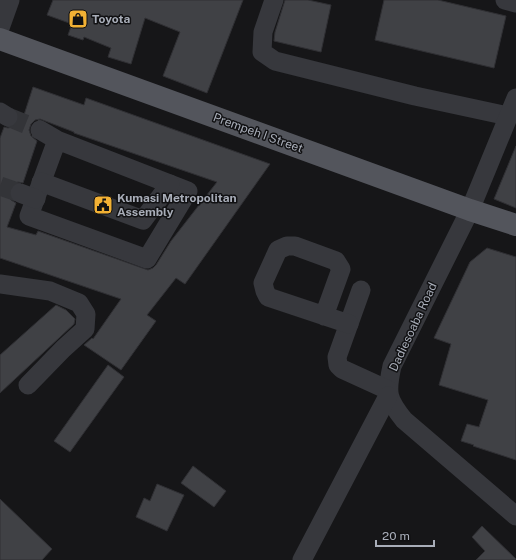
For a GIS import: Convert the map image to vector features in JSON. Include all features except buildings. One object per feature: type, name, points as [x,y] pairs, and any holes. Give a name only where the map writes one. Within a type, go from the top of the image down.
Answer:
[{"type":"main road","name":"Prempeh I Street","points":[[0,39],[470,210],[516,225]]},
{"type":"street","points":[[0,28],[10,0]]},
{"type":"street","points":[[274,0],[263,32],[262,52],[275,62],[415,96],[508,116]]},
{"type":"street","points":[[505,0],[516,3]]},
{"type":"street","name":"Dadiesoaba Road","points":[[302,560],[388,393],[388,382],[392,366],[470,210],[516,98]]},
{"type":"street","points":[[40,130],[57,140],[188,191],[147,259],[29,216],[32,191],[57,140]]},
{"type":"street","points":[[32,191],[143,220],[170,184]]},
{"type":"street","points":[[0,284],[50,291],[79,303],[86,314],[85,329],[28,385]]},
{"type":"street","points":[[361,290],[337,357],[338,365],[342,370],[388,393],[394,408],[404,420],[516,516]]},
{"type":"street","points":[[324,316],[349,324]]},
{"type":"tunnel","points":[[8,117],[40,130]]},
{"type":"tunnel","points":[[0,186],[20,193]]},
{"type":"place","name":"Toyota","points":[[78,19]]},
{"type":"place","name":"Kumasi Metropolitan Assembly","points":[[103,205]]}]
